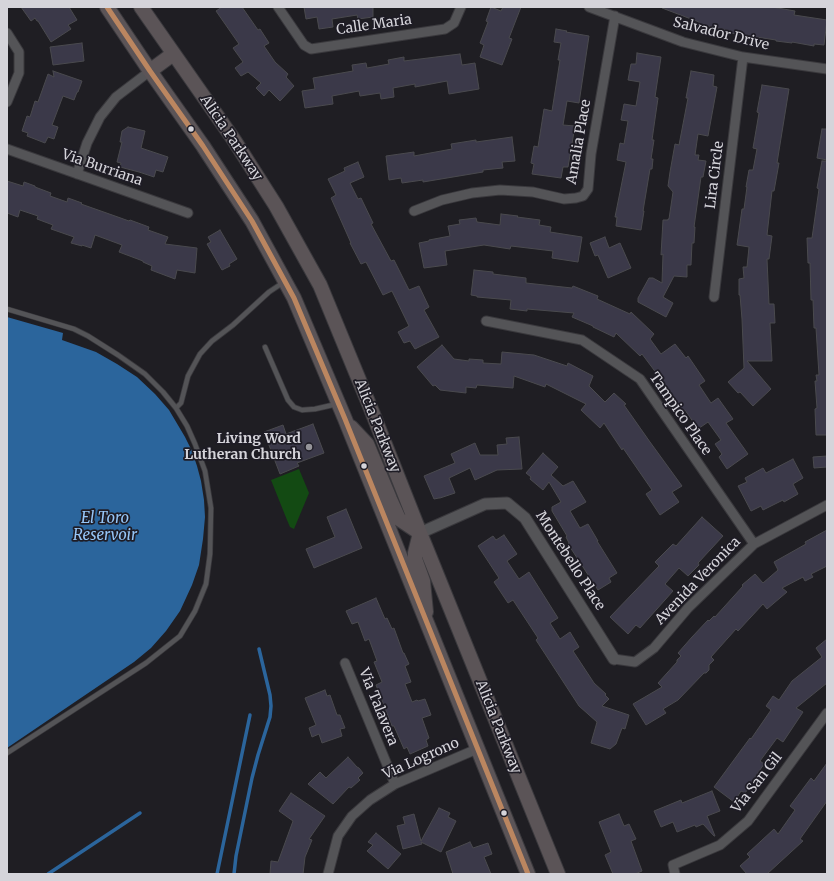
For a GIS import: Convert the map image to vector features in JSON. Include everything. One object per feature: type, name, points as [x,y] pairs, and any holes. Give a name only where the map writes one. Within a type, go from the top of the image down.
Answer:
[{"type":"main road","name":"Alicia Parkway","points":[[107,7],[203,146],[252,221],[294,298],[345,419],[528,874]]},
{"type":"main road","name":"Alicia Parkway","points":[[141,7],[238,146],[276,206],[320,286],[558,874]]},
{"type":"main road","points":[[150,71],[174,54]]},
{"type":"main road","points":[[345,419],[367,444],[399,519],[420,533],[415,559],[423,581],[428,627]]},
{"type":"street","name":"Calle Maria","points":[[278,7],[304,45],[311,49],[445,29],[454,23],[461,7]]},
{"type":"street","name":"Salvador Drive","points":[[589,7],[683,42],[743,57],[827,69]]},
{"type":"street","name":"Amalia Place","points":[[414,211],[442,200],[472,193],[500,190],[533,192],[564,199],[583,196],[588,189],[591,154],[614,16]]},
{"type":"street","points":[[7,33],[19,52],[19,73],[7,102]]},
{"type":"street","name":"Lira Circle","points":[[714,296],[743,57]]},
{"type":"street","points":[[77,174],[87,143],[100,117],[116,97],[150,71]]},
{"type":"street","name":"Via Burriana","points":[[7,149],[188,213]]},
{"type":"street","name":"Tampico Place","points":[[486,321],[582,340],[640,379],[754,544]]},
{"type":"street","name":"Montebello Place","points":[[420,533],[485,504],[507,503],[525,518],[614,659]]},
{"type":"street","name":"Avenida Veronica","points":[[614,659],[635,662],[654,648],[688,608],[754,544],[827,505]]},
{"type":"street","name":"Via Talavera","points":[[345,663],[395,784]]},
{"type":"street","name":"Via San Gil","points":[[674,870],[720,845],[748,821],[827,713]]},
{"type":"street","name":"Via Logrono","points":[[328,874],[338,836],[352,816],[370,800],[395,784],[477,749]]},
{"type":"lane","points":[[176,408],[181,403],[188,376],[200,354],[212,341],[238,321],[269,292],[285,281]]},
{"type":"lane","points":[[7,309],[74,329],[118,354],[145,374],[176,408],[187,426],[205,471],[211,508],[210,554],[206,584],[195,611],[180,636],[146,663],[7,753]]},
{"type":"lane","points":[[265,347],[288,400],[294,407],[302,410],[338,404]]},
{"type":"green space","points":[[299,469],[309,493],[294,529],[290,527],[271,480]]},
{"type":"water","name":"El Toro Reservoir","points":[[7,317],[63,333],[62,340],[96,352],[117,364],[137,377],[155,394],[169,410],[192,451],[201,481],[205,517],[199,565],[180,611],[166,631],[151,648],[134,662],[7,748]]},
{"type":"building","points":[[21,7],[69,7],[77,20],[68,25],[71,29],[51,42],[38,21],[35,18],[31,21]]},
{"type":"building","points":[[222,7],[242,7],[258,30],[260,29],[269,43],[264,46],[275,62],[288,74],[286,77],[294,86],[280,101],[269,90],[264,96],[256,88],[261,83],[248,72],[241,76],[235,68],[243,62],[233,48],[239,44],[216,11]]},
{"type":"building","points":[[304,7],[373,7],[373,17],[358,19],[357,15],[332,19],[333,27],[319,29],[317,17],[306,19]]},
{"type":"building","points":[[491,7],[501,11],[503,7],[521,7],[509,38],[512,39],[502,65],[480,57],[484,45],[480,43],[488,22],[486,21]]},
{"type":"building","points":[[662,7],[772,7],[795,11],[794,15],[827,20],[824,45],[814,44],[814,46],[730,33],[731,31],[699,24],[699,22]]},
{"type":"building","points":[[556,29],[589,36],[579,103],[567,101],[563,125],[575,126],[568,167],[563,167],[561,178],[532,174],[534,164],[531,163],[534,146],[538,147],[544,109],[552,111],[560,60],[558,60],[561,43],[554,42]]},
{"type":"building","points":[[82,43],[84,61],[53,65],[50,47]]},
{"type":"building","points":[[637,53],[661,57],[655,97],[658,98],[652,140],[654,140],[651,159],[653,159],[652,169],[650,169],[641,230],[616,226],[617,217],[615,217],[626,162],[617,160],[620,143],[624,144],[628,121],[621,120],[624,104],[636,106],[640,82],[628,80],[631,64],[636,64]]},
{"type":"building","points":[[460,54],[462,65],[475,63],[479,89],[449,94],[447,81],[415,87],[415,84],[393,88],[394,97],[381,99],[380,93],[360,96],[359,91],[332,96],[333,104],[305,108],[302,91],[315,89],[313,78],[353,71],[352,65],[366,63],[367,68],[389,64],[388,60],[404,57],[404,61]]},
{"type":"building","points":[[53,71],[82,81],[74,100],[63,96],[52,125],[58,127],[54,139],[48,137],[45,143],[27,136],[28,133],[22,131],[27,116],[30,117],[35,101],[38,102],[48,74],[54,77]]},
{"type":"building","points":[[691,71],[714,75],[713,86],[717,87],[708,136],[698,134],[695,155],[699,155],[698,160],[706,161],[703,177],[701,177],[694,227],[694,243],[692,243],[691,265],[687,265],[687,277],[674,276],[663,297],[673,303],[666,317],[638,302],[638,298],[649,278],[653,278],[662,283],[663,254],[661,255],[663,220],[669,219],[673,192],[668,186],[670,172],[675,144],[679,145],[688,98],[686,98]]},
{"type":"building","points":[[762,85],[789,89],[777,163],[779,163],[774,191],[772,191],[767,235],[772,236],[769,259],[767,259],[769,304],[774,304],[775,323],[770,323],[772,361],[747,361],[771,389],[753,406],[728,382],[744,368],[739,279],[744,278],[743,267],[747,267],[749,247],[737,245],[742,209],[744,209],[749,170],[753,170],[757,149],[753,148]]},
{"type":"building","points":[[128,127],[145,131],[141,148],[168,157],[163,172],[156,170],[154,177],[120,167],[121,163],[117,162],[122,142],[120,142],[122,131]]},
{"type":"building","points":[[822,129],[827,129],[827,160],[817,158]]},
{"type":"building","points":[[512,137],[515,161],[502,162],[503,168],[483,170],[483,172],[423,182],[423,180],[402,183],[401,178],[389,180],[386,156],[414,152],[414,156],[452,149],[451,144]]},
{"type":"building","points":[[822,161],[827,161],[827,435],[816,435],[815,409],[817,408],[815,381],[817,381],[816,375],[819,375],[816,328],[814,328],[813,300],[811,300],[810,263],[808,263],[807,238],[812,238],[819,189],[817,188]]},
{"type":"building","points":[[358,162],[364,177],[350,183],[358,199],[361,198],[373,223],[371,224],[391,261],[394,260],[409,290],[419,286],[429,307],[424,310],[439,337],[415,349],[410,341],[404,343],[398,332],[409,326],[392,291],[383,295],[366,262],[361,264],[350,243],[331,198],[336,195],[328,179],[345,171],[344,168]]},
{"type":"building","points":[[7,181],[23,186],[24,182],[51,193],[50,196],[67,202],[68,198],[82,203],[81,204],[149,227],[148,230],[168,237],[165,244],[197,248],[195,273],[177,270],[175,279],[151,270],[152,266],[143,261],[119,252],[122,245],[95,235],[91,248],[71,243],[74,237],[51,229],[53,225],[37,219],[38,216],[20,210],[18,217],[7,213]]},
{"type":"building","points":[[501,214],[540,220],[539,225],[551,227],[550,232],[582,237],[578,262],[552,258],[553,251],[511,246],[510,249],[484,245],[445,251],[447,265],[424,268],[419,243],[450,236],[448,226],[460,224],[459,220],[476,218],[477,222],[500,225]]},
{"type":"building","points":[[220,230],[237,259],[229,264],[230,266],[222,270],[207,244],[211,242],[208,237]]},
{"type":"building","points":[[605,237],[609,248],[620,243],[631,268],[608,278],[598,255],[595,256],[590,243]]},
{"type":"building","points":[[474,270],[526,278],[526,283],[572,288],[573,286],[598,296],[597,299],[630,314],[631,312],[654,334],[650,339],[661,354],[675,344],[686,358],[688,356],[705,381],[699,385],[711,403],[718,398],[733,419],[726,423],[748,454],[727,469],[719,457],[722,454],[715,444],[721,440],[708,422],[698,429],[685,410],[683,411],[642,354],[640,356],[616,333],[614,337],[572,317],[574,313],[510,309],[511,300],[477,297],[471,295]]},
{"type":"building","points":[[442,345],[454,359],[469,361],[469,359],[483,360],[483,363],[501,364],[502,352],[534,355],[567,366],[568,363],[593,376],[589,386],[605,402],[614,393],[626,404],[624,405],[682,486],[672,492],[679,502],[660,515],[646,494],[652,490],[604,423],[600,428],[581,410],[586,404],[546,384],[545,387],[514,376],[513,388],[477,385],[476,388],[466,387],[466,393],[440,390],[435,385],[433,386],[417,367]]},
{"type":"building","name":"Living Word Lutheran Church","points":[[313,424],[324,453],[297,463],[299,466],[280,474],[264,432],[283,425],[286,434]]},
{"type":"building","points":[[519,437],[522,469],[497,470],[475,480],[470,468],[449,478],[455,493],[434,499],[424,476],[455,463],[451,454],[475,443],[480,455],[498,455],[497,445],[507,444],[506,438]]},
{"type":"building","points":[[543,453],[558,467],[551,475],[563,486],[573,481],[586,502],[570,511],[580,528],[588,524],[617,573],[609,578],[611,582],[598,590],[568,544],[567,536],[552,511],[552,507],[561,502],[549,482],[543,490],[530,479],[531,477],[526,473]]},
{"type":"building","points":[[827,456],[827,467],[814,468],[813,457]]},
{"type":"building","points":[[793,459],[803,478],[793,484],[798,494],[784,502],[783,500],[763,510],[761,506],[751,511],[738,486],[747,482],[745,478],[763,468],[766,473]]},
{"type":"building","points":[[346,509],[362,548],[314,568],[306,549],[335,537],[327,517]]},
{"type":"building","points":[[702,517],[723,536],[688,576],[679,568],[665,584],[673,591],[640,628],[636,625],[628,634],[610,617],[659,566],[655,562],[673,544],[676,546]]},
{"type":"building","points":[[827,530],[827,566],[811,574],[813,577],[805,581],[803,577],[782,588],[787,592],[767,609],[763,604],[738,631],[736,629],[711,657],[714,660],[709,665],[709,670],[704,673],[678,700],[663,709],[666,713],[646,725],[633,704],[662,687],[658,683],[677,662],[681,656],[678,653],[692,637],[708,620],[709,621],[714,616],[715,617],[743,586],[742,585],[755,574],[763,583],[778,570],[774,562]]},
{"type":"building","points":[[504,535],[517,554],[507,561],[519,579],[529,572],[558,618],[550,623],[560,639],[570,632],[579,647],[573,651],[594,683],[606,694],[605,695],[609,699],[602,706],[629,715],[625,729],[622,728],[616,744],[610,749],[591,743],[597,722],[579,706],[536,640],[538,638],[513,600],[508,603],[494,582],[499,578],[478,546],[493,536],[496,540]]},
{"type":"building","points":[[376,598],[385,619],[387,618],[392,629],[394,628],[403,653],[409,664],[405,666],[411,682],[405,684],[412,702],[425,699],[431,715],[422,718],[429,738],[426,740],[428,746],[410,754],[407,747],[404,749],[394,726],[392,726],[376,685],[382,682],[374,662],[377,661],[369,639],[365,641],[358,622],[352,624],[346,611]]},
{"type":"building","points":[[827,639],[827,683],[796,708],[803,712],[783,742],[777,738],[760,761],[764,764],[753,780],[754,781],[745,793],[741,791],[734,802],[714,787],[771,710],[766,706],[773,696],[779,700],[792,681],[822,657],[816,648]]},
{"type":"building","points":[[325,690],[327,696],[330,695],[337,715],[340,715],[345,728],[340,729],[342,736],[322,743],[319,734],[312,737],[309,728],[316,725],[305,698]]},
{"type":"building","points":[[348,757],[363,773],[358,778],[360,780],[351,788],[349,787],[333,804],[308,784],[320,772],[326,778]]},
{"type":"building","points":[[827,763],[827,801],[800,839],[803,841],[767,874],[747,874],[740,866],[750,857],[747,854],[774,829],[778,834],[795,810],[790,806],[811,778],[814,781]]},
{"type":"building","points":[[712,791],[720,811],[707,816],[715,836],[703,824],[696,827],[695,825],[677,832],[673,822],[661,827],[654,811],[681,800],[682,803]]},
{"type":"building","points":[[291,793],[325,816],[309,839],[312,840],[305,857],[303,874],[270,874],[271,861],[278,862],[293,821],[279,811]]},
{"type":"building","points":[[439,808],[450,813],[448,817],[456,821],[441,852],[421,842],[422,844],[403,849],[397,826],[405,824],[403,817],[414,814],[421,841]]},
{"type":"building","points":[[619,814],[624,826],[629,824],[636,839],[631,841],[642,871],[635,874],[613,874],[605,855],[611,852],[599,822]]},
{"type":"building","points":[[376,833],[401,854],[388,869],[367,851],[373,845],[368,842]]},
{"type":"building","points":[[470,842],[473,848],[488,843],[492,854],[484,857],[491,874],[453,874],[446,852]]},
{"type":"waterway","points":[[234,874],[236,856],[252,778],[270,717],[270,695],[259,649]]},
{"type":"waterway","points":[[217,874],[250,715]]},
{"type":"waterway","points":[[48,874],[140,813]]},
{"type":"transit line","points":[[107,7],[203,146],[252,221],[294,298],[345,419],[528,874]]},
{"type":"place","name":"Living Word Lutheran Church","points":[[309,447]]}]
